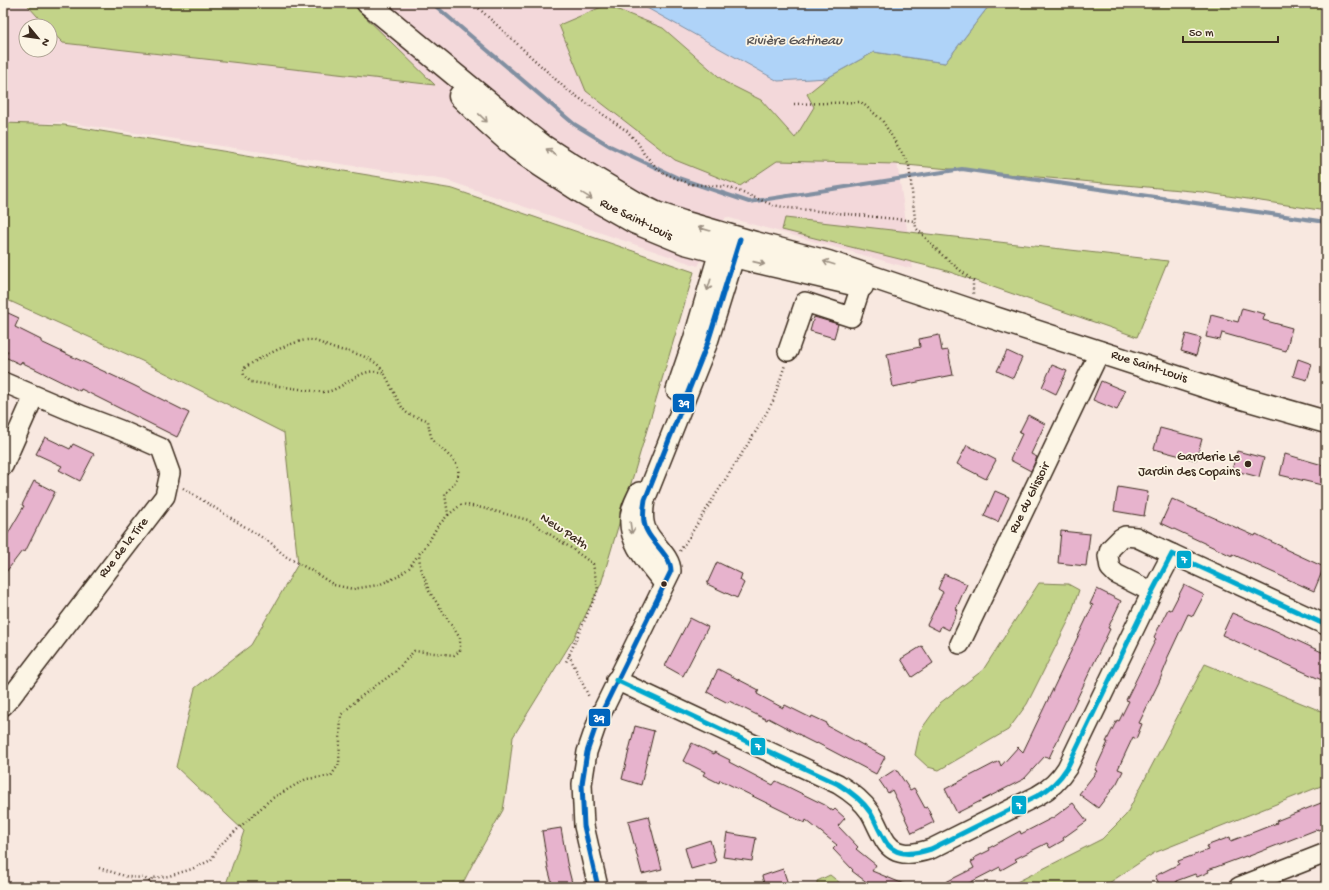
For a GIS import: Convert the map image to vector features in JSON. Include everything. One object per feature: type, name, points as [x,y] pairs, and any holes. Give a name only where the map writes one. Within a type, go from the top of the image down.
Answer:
[{"type":"main road","name":"Rue Saint-Louis","points":[[365,3],[487,122],[516,148],[583,193],[634,222],[685,243],[729,245],[828,262],[1235,396],[1326,422]]},
{"type":"main road","name":"Rue Saint-Louis","points":[[368,3],[543,146],[636,203],[656,213],[683,222],[729,245],[861,286],[972,310]]},
{"type":"street","points":[[598,887],[584,826],[582,784],[587,752],[598,720],[616,680],[664,584],[634,542],[630,526],[630,513],[662,431],[693,340],[729,245]]},
{"type":"street","points":[[788,351],[805,302],[851,317],[861,286]]},
{"type":"street","name":"Rue du Glissoir","points":[[960,644],[1100,351]]},
{"type":"street","points":[[3,382],[34,396],[3,466]]},
{"type":"street","name":"Rue de la Tire","points":[[3,706],[165,496],[170,473],[161,448],[34,396]]},
{"type":"street","points":[[1152,592],[1116,574],[1110,568],[1108,556],[1110,549],[1121,538],[1125,536],[1136,537],[1326,625]]},
{"type":"street","points":[[616,680],[838,784],[852,792],[871,813],[883,839],[890,847],[898,852],[918,854],[931,849],[1037,796],[1055,783],[1066,768],[1172,554]]},
{"type":"street","points":[[1239,887],[1326,854]]},
{"type":"path","points":[[472,3],[566,89],[627,131],[651,162],[661,172],[670,177],[690,184],[728,187],[749,197],[778,206],[915,221]]},
{"type":"path","points":[[794,104],[861,102],[882,120],[909,165],[916,228],[941,254],[973,281],[972,310]]},
{"type":"path","points":[[169,479],[271,543],[285,556],[334,585],[353,589],[378,585],[398,577],[409,568],[428,543],[437,527],[448,515],[445,494],[456,482],[459,470],[454,459],[434,443],[428,421],[424,418],[412,416],[405,412],[394,395],[384,374],[380,366],[364,356],[331,348],[319,342],[308,340],[294,344],[259,359],[243,369],[244,376],[251,382],[320,392],[330,392],[366,373],[377,372],[384,374]]},
{"type":"path","points":[[679,554],[750,441],[773,401],[779,386],[788,351]]},
{"type":"path","name":"New Path","points":[[448,515],[462,504],[528,520],[571,548],[592,564],[598,590],[566,662]]},
{"type":"path","points":[[149,887],[152,878],[169,876],[192,869],[211,860],[220,845],[271,800],[306,779],[331,776],[339,764],[341,715],[359,698],[395,672],[414,651],[454,655],[460,651],[460,638],[429,591],[420,565],[419,554]]},
{"type":"path","points":[[569,655],[589,697]]},
{"type":"path","points":[[99,868],[128,877],[147,879],[149,881],[149,887]]},
{"type":"shaded area","points":[[3,3],[760,3],[897,162],[913,269],[726,217],[698,266],[446,180],[64,122],[3,127]]},
{"type":"green space","points":[[27,3],[351,3],[435,85],[63,43],[58,38],[58,18],[39,18]]},
{"type":"green space","points":[[991,3],[1326,3],[1326,211],[1202,192],[895,164],[777,161],[740,186],[675,160],[586,91],[559,25],[606,5],[663,28],[725,82],[761,100],[795,138],[814,107],[807,94],[827,78],[874,52],[945,63]]},
{"type":"green space","points":[[3,123],[64,125],[453,189],[694,272],[601,584],[574,638],[513,737],[503,810],[461,887],[225,887],[244,831],[176,767],[195,688],[251,645],[298,564],[284,433],[142,361],[3,298]]},
{"type":"green space","points":[[785,218],[1168,261],[1137,337],[944,270],[782,230]]},
{"type":"green space","points":[[1039,583],[1068,584],[1079,590],[1069,620],[1027,704],[1008,730],[939,770],[928,767],[915,755],[920,731],[940,703],[983,670]]},
{"type":"green space","points":[[1205,664],[1326,713],[1326,784],[1154,853],[1103,887],[1007,887],[1102,839],[1126,815]]},
{"type":"green space","points":[[830,875],[845,887],[817,887],[817,881]]},
{"type":"water","name":"Rivière Gatineau","points":[[638,3],[991,3],[945,63],[874,52],[827,78],[778,81]]},
{"type":"building","points":[[1242,308],[1265,314],[1263,320],[1292,328],[1286,351],[1222,333],[1220,340],[1206,337],[1211,315],[1238,322]]},
{"type":"building","points":[[6,312],[19,318],[15,327],[41,340],[41,342],[189,413],[177,437],[81,389],[80,391],[21,362],[20,364],[5,357],[8,351],[3,349],[3,318]]},
{"type":"building","points":[[814,317],[838,324],[834,338],[810,331]]},
{"type":"building","points":[[1186,334],[1201,338],[1196,356],[1181,351]]},
{"type":"building","points":[[939,335],[942,351],[948,350],[953,375],[893,387],[887,354],[920,347],[919,339]]},
{"type":"building","points":[[1007,351],[1022,358],[1013,378],[997,371]]},
{"type":"building","points":[[1298,359],[1312,364],[1307,380],[1293,376]]},
{"type":"building","points":[[1052,365],[1067,371],[1056,394],[1042,387]]},
{"type":"building","points":[[1101,381],[1125,391],[1117,410],[1093,400]]},
{"type":"building","points":[[1028,415],[1045,424],[1031,454],[1037,457],[1031,471],[1010,460],[1022,434],[1019,433]]},
{"type":"building","points":[[1160,428],[1202,439],[1196,460],[1154,449]]},
{"type":"building","points":[[45,437],[70,449],[73,444],[94,454],[80,481],[59,470],[62,466],[36,454]]},
{"type":"building","points":[[967,445],[996,460],[986,479],[957,464]]},
{"type":"building","name":"Garderie Le Jardin des Copains","points":[[1237,451],[1264,458],[1259,477],[1232,470]]},
{"type":"building","points":[[1285,454],[1326,466],[1326,486],[1280,475]]},
{"type":"building","points":[[34,481],[55,492],[25,552],[22,551],[3,576],[3,542],[24,506],[22,505]]},
{"type":"building","points":[[1118,487],[1148,492],[1144,516],[1114,511]]},
{"type":"building","points":[[995,491],[1009,497],[998,522],[984,516]]},
{"type":"building","points":[[1172,499],[1255,536],[1256,534],[1324,567],[1314,591],[1232,554],[1232,556],[1161,523]]},
{"type":"building","points":[[1061,531],[1090,534],[1086,566],[1058,563]]},
{"type":"building","points":[[717,562],[742,574],[740,580],[744,583],[737,598],[707,584]]},
{"type":"building","points":[[944,574],[967,584],[949,630],[941,626],[939,631],[927,625],[943,592],[938,589]]},
{"type":"building","points":[[1184,585],[1204,595],[1193,616],[1188,614],[1167,659],[1168,660],[1159,682],[1139,723],[1142,724],[1136,739],[1133,737],[1118,769],[1123,771],[1117,783],[1098,808],[1079,794],[1097,771],[1095,770],[1108,742],[1106,742],[1129,701],[1126,700],[1156,639],[1154,637],[1168,609],[1171,610]]},
{"type":"building","points":[[1097,589],[1121,601],[1108,628],[1110,629],[1049,758],[1045,756],[1024,779],[957,813],[945,789],[999,761],[1001,766],[1018,747],[1023,752],[1093,605],[1090,604]]},
{"type":"building","points":[[1232,613],[1272,629],[1326,654],[1326,682],[1222,635]]},
{"type":"building","points":[[690,618],[708,627],[683,676],[665,666]]},
{"type":"building","points":[[922,646],[933,663],[912,677],[901,659]]},
{"type":"building","points":[[718,669],[759,690],[757,694],[783,708],[785,705],[811,718],[812,716],[827,723],[826,725],[885,757],[876,774],[817,743],[816,744],[802,737],[768,718],[767,720],[707,692]]},
{"type":"building","points":[[635,726],[654,731],[641,785],[622,779]]},
{"type":"building","points":[[692,743],[730,760],[729,762],[773,785],[776,781],[825,805],[833,811],[835,809],[845,818],[838,826],[858,847],[856,849],[876,865],[872,871],[911,887],[873,887],[852,871],[853,870],[833,849],[837,845],[806,820],[805,823],[720,780],[719,783],[703,775],[705,772],[683,761]]},
{"type":"building","points":[[896,769],[910,790],[914,788],[925,808],[927,807],[934,822],[912,833],[892,790],[888,793],[879,780]]},
{"type":"building","points":[[1326,801],[1326,828],[1318,829],[1247,857],[1246,856],[1208,870],[1209,872],[1197,877],[1195,874],[1176,881],[1179,887],[1161,887],[1155,876],[1179,864],[1178,861],[1208,850],[1206,846],[1230,837],[1231,841],[1277,823],[1276,821]]},
{"type":"building","points":[[1073,803],[1087,821],[1063,838],[1064,840],[1050,848],[1047,843],[1015,859],[1017,861],[1001,870],[1000,867],[967,884],[968,887],[936,887],[974,868],[971,862],[975,860],[974,858],[990,850],[989,848],[1020,831],[1021,834],[1054,817]]},
{"type":"building","points":[[648,816],[662,869],[642,874],[628,821]]},
{"type":"building","points":[[561,828],[573,887],[553,887],[548,868],[542,831]]},
{"type":"building","points":[[727,833],[756,838],[752,861],[723,857]]},
{"type":"building","points":[[710,840],[716,862],[691,869],[685,848]]},
{"type":"building","points":[[783,869],[789,887],[765,887],[762,876]]},
{"type":"waterway","points":[[432,3],[574,124],[610,146],[678,178],[749,202],[962,169],[1326,222]]},
{"type":"transit line","name":"39","points":[[598,887],[584,826],[582,784],[587,752],[598,720],[671,571],[665,555],[645,528],[643,516],[645,500],[708,342],[740,239]]},
{"type":"transit line","name":"7","points":[[616,680],[838,784],[856,796],[867,808],[887,844],[892,849],[904,853],[917,853],[931,849],[1037,796],[1050,787],[1064,773],[1172,554],[1326,625]]},
{"type":"place","name":"Garderie Le Jardin des Copains","points":[[1248,464]]}]
